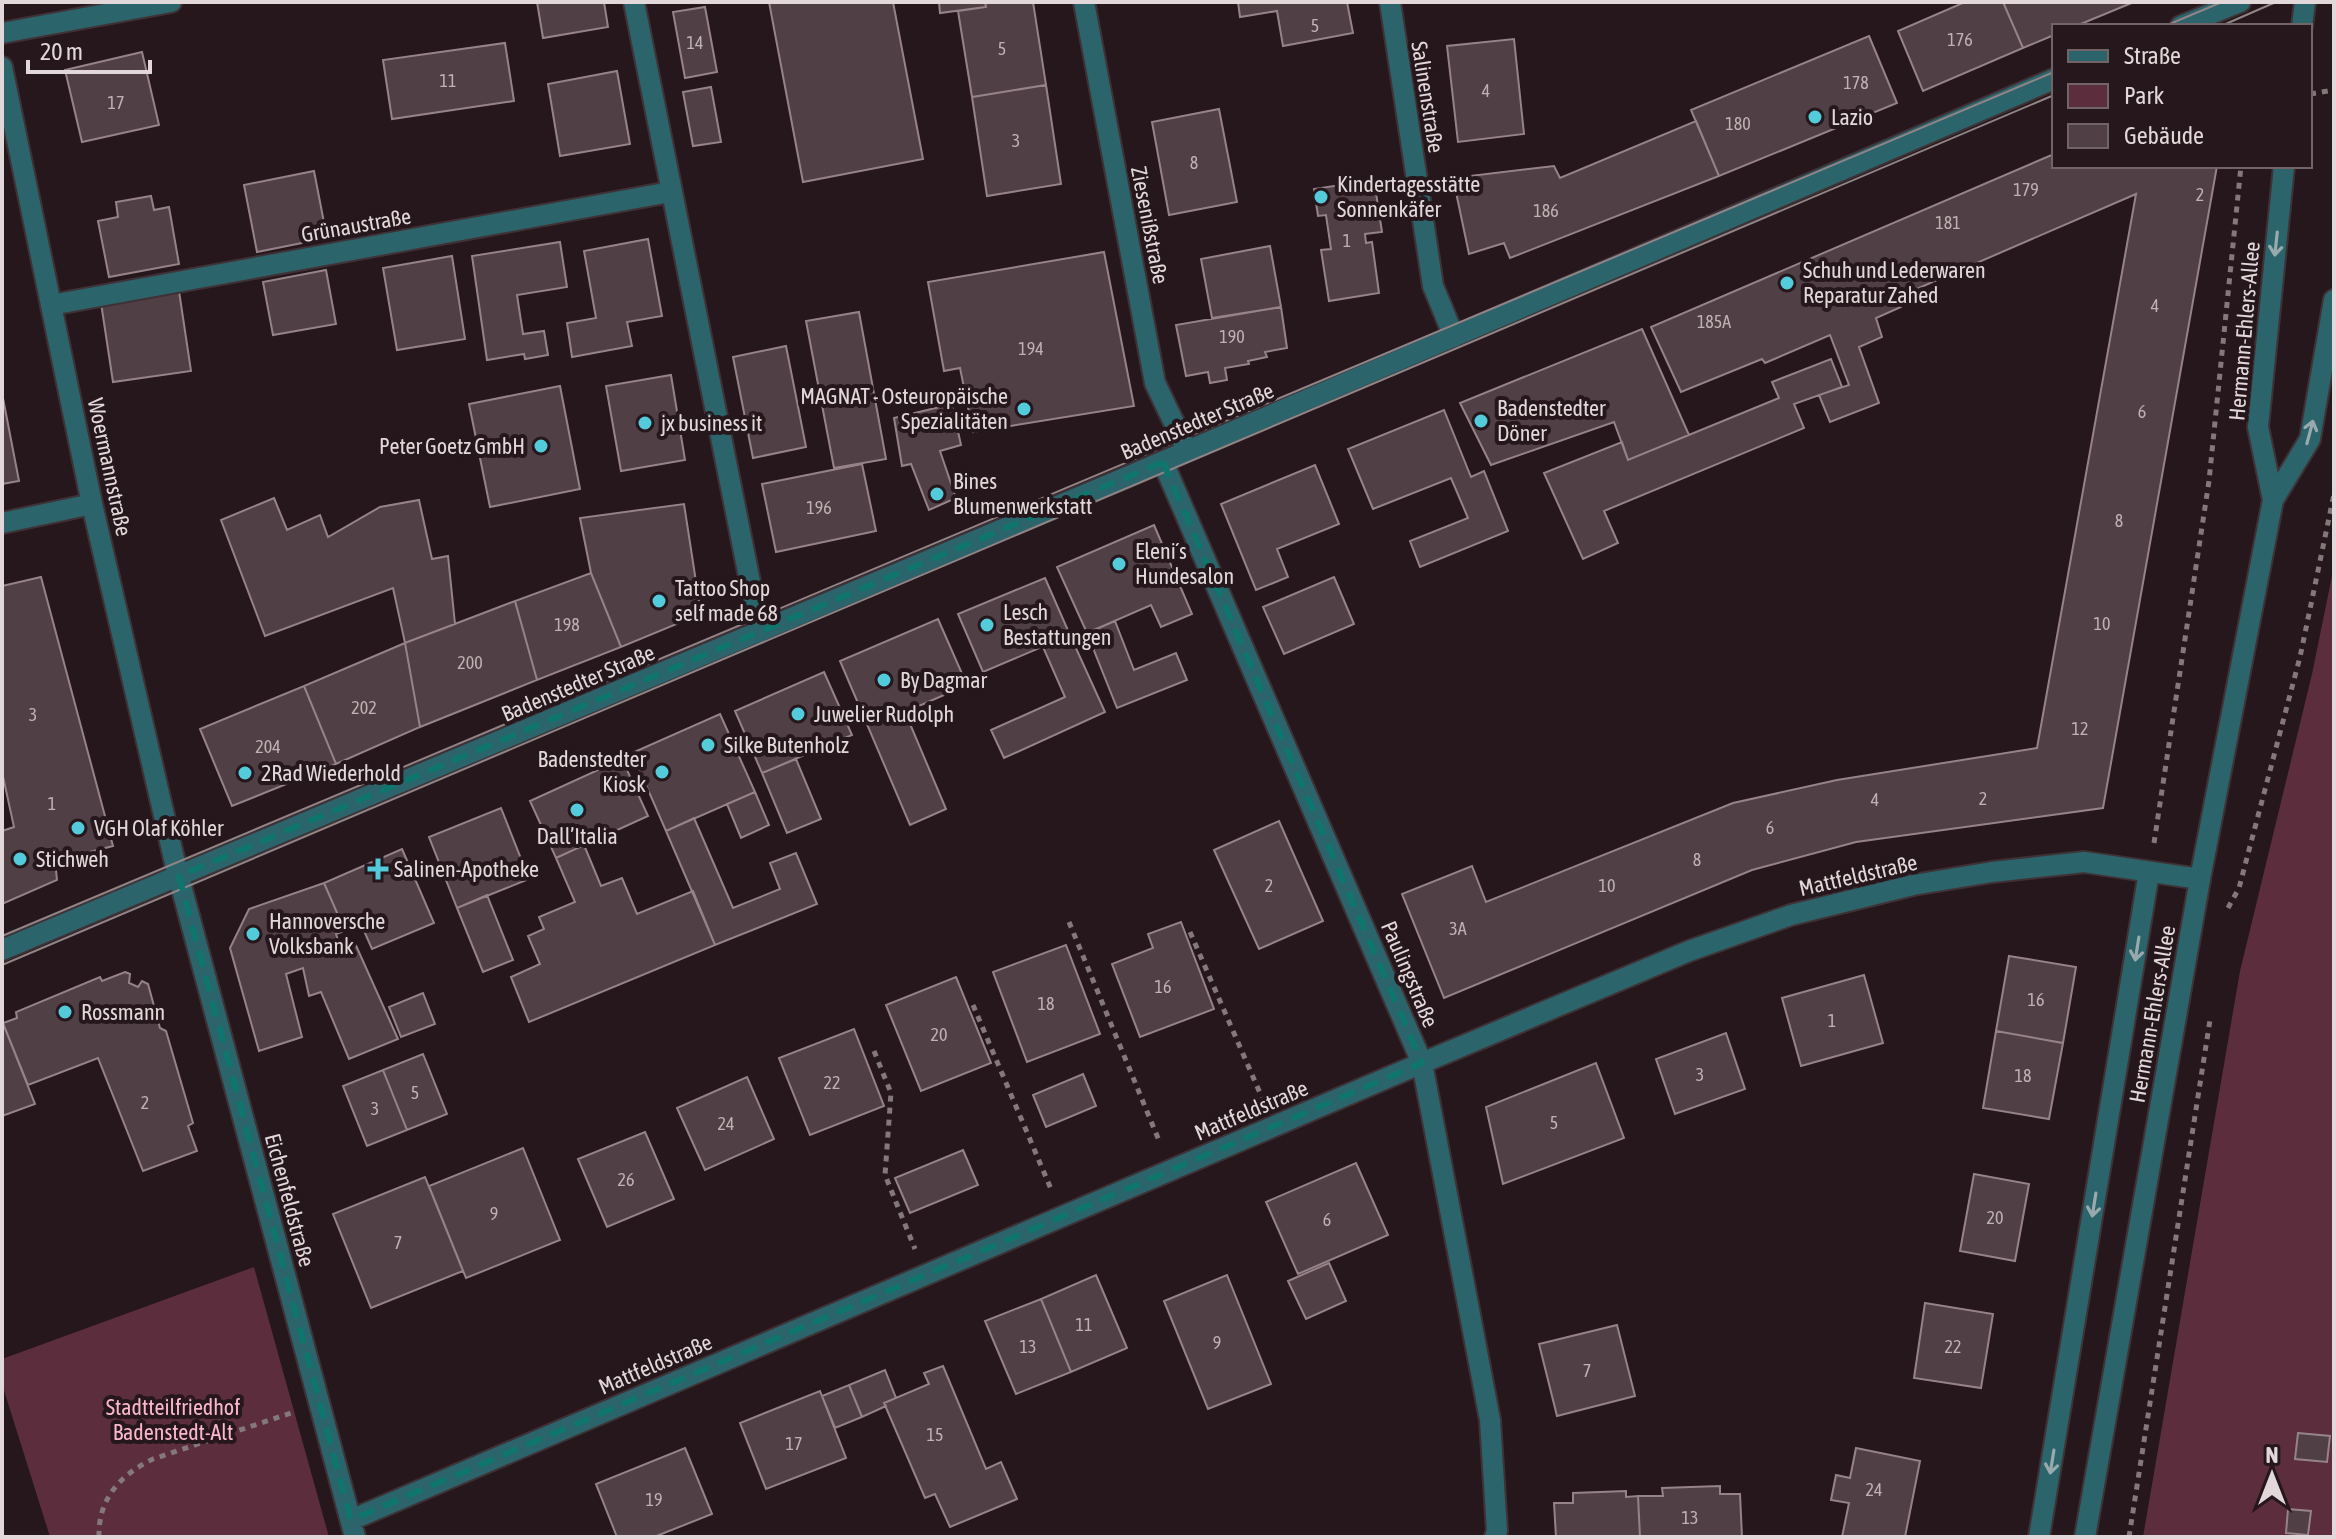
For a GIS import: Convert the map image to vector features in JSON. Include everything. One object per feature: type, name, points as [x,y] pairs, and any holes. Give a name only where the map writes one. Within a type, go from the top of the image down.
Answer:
[{"type":"street","points":[[2,33],[171,2]]},
{"type":"street","points":[[634,2],[760,632]]},
{"type":"street","name":"Ziesenißstraße","points":[[1084,2],[1155,383],[1187,450]]},
{"type":"street","name":"Salinenstraße","points":[[1390,2],[1433,286],[1454,337]]},
{"type":"street","points":[[2186,24],[2240,2]]},
{"type":"street","points":[[2302,24],[2305,2]]},
{"type":"street","name":"Woermannstraße","points":[[2,67],[92,504],[179,876]]},
{"type":"street","name":"Badenstedter Straße","points":[[2,950],[1163,462],[2052,80]]},
{"type":"street","name":"Hermann-Ehlers-Allee","points":[[2273,500],[2258,427],[2284,168]]},
{"type":"street","name":"Grünaustraße","points":[[51,305],[670,192]]},
{"type":"street","name":"Hermann-Ehlers-Allee","points":[[2085,1537],[2200,879],[2273,500],[2310,439],[2334,300]]},
{"type":"street","name":"Paulingstraße","points":[[1163,462],[1422,1063],[1490,1420],[1495,1537]]},
{"type":"street","points":[[2,523],[92,504]]},
{"type":"street","name":"Mattfeldstraße","points":[[353,1529],[926,1275],[1274,1125],[1689,951],[1791,915],[1913,885],[2084,862],[2200,879]]},
{"type":"street","name":"Hermann-Ehlers-Allee","points":[[2039,1537],[2149,872]]},
{"type":"street","name":"Eichenfeldstraße","points":[[179,876],[353,1529]]},
{"type":"path","points":[[2312,94],[2334,90]]},
{"type":"path","points":[[2149,872],[2209,481],[2241,168]]},
{"type":"path","points":[[2226,922],[2228,906],[2239,888],[2300,657],[2334,494]]},
{"type":"path","points":[[1069,922],[1171,1170]]},
{"type":"path","points":[[1190,932],[1274,1125]]},
{"type":"path","points":[[973,1005],[1063,1216]]},
{"type":"path","points":[[2129,1537],[2211,1017]]},
{"type":"path","points":[[874,1051],[891,1093],[885,1175],[926,1275]]},
{"type":"path","points":[[99,1537],[104,1501],[132,1469],[153,1459],[319,1404]]},
{"type":"highlighted area","points":[[1163,462],[1422,1063],[351,1520],[179,876]]},
{"type":"green space","points":[[2334,566],[2334,1537],[2143,1537],[2240,971],[2312,674]]},
{"type":"green space","name":"Stadtteilfriedhof Badenstedt-Alt","points":[[254,1267],[329,1537],[50,1537],[2,1384],[2,1359]]},
{"type":"building","points":[[537,2],[604,2],[608,27],[543,38]]},
{"type":"building","points":[[769,2],[893,2],[923,159],[803,182]]},
{"type":"building","points":[[939,2],[985,2],[986,7],[940,13]]},
{"type":"building","points":[[985,2],[1033,2],[1046,85],[972,97],[958,11],[986,7]]},
{"type":"building","points":[[1238,2],[1347,2],[1353,33],[1283,46],[1277,11],[1240,17]]},
{"type":"building","points":[[1965,2],[2003,2],[2023,48],[1923,91],[1898,31]]},
{"type":"building","points":[[2003,2],[2134,2],[2081,24],[2052,24],[2052,36],[2023,48]]},
{"type":"building","points":[[705,7],[717,72],[685,78],[673,12]]},
{"type":"building","points":[[1869,36],[1897,103],[1719,176],[1691,110]]},
{"type":"building","points":[[1514,39],[1524,134],[1458,142],[1447,46]]},
{"type":"building","points":[[505,43],[514,101],[392,119],[383,60]]},
{"type":"building","points":[[142,52],[159,125],[82,142],[65,70]]},
{"type":"building","points":[[617,71],[630,144],[560,156],[548,84]]},
{"type":"building","points":[[1046,85],[1061,184],[987,196],[972,97]]},
{"type":"building","points":[[711,87],[721,142],[693,146],[683,92]]},
{"type":"building","points":[[1219,109],[1237,202],[1169,215],[1152,122]]},
{"type":"building","points":[[1696,121],[1719,176],[1510,258],[1504,243],[1469,254],[1453,178],[1554,166],[1560,178]]},
{"type":"building","points":[[2052,155],[2052,168],[2217,168],[2103,808],[1856,842],[1752,870],[1444,998],[1402,894],[1472,866],[1486,902],[1733,803],[1837,780],[2037,748],[2136,194],[1898,297],[1901,307],[1876,318],[1882,337],[1859,347],[1879,403],[1830,422],[1819,395],[1849,385],[1830,335],[1765,363],[1762,359],[1681,392],[1651,327]]},
{"type":"building","points":[[314,171],[327,238],[257,252],[244,185]]},
{"type":"building","points":[[1374,180],[1382,232],[1365,234],[1366,243],[1372,242],[1379,293],[1329,301],[1321,250],[1331,249],[1326,215],[1318,216],[1314,189]]},
{"type":"building","points":[[151,196],[154,210],[169,207],[179,264],[109,277],[98,221],[118,217],[116,202]]},
{"type":"building","points":[[648,239],[662,316],[627,322],[632,346],[572,357],[567,323],[596,318],[584,251]]},
{"type":"building","points":[[560,242],[567,287],[517,295],[523,334],[544,331],[548,355],[525,359],[524,354],[487,360],[472,256]]},
{"type":"building","points":[[1270,246],[1281,307],[1212,318],[1201,259]]},
{"type":"building","points":[[1104,252],[1134,406],[973,432],[960,368],[944,371],[928,282]]},
{"type":"building","points":[[452,256],[465,339],[397,350],[383,268]]},
{"type":"building","points":[[326,270],[336,324],[273,335],[263,282]]},
{"type":"building","points":[[179,291],[191,371],[113,382],[101,303]]},
{"type":"building","points":[[1281,307],[1287,348],[1265,352],[1267,357],[1248,361],[1249,364],[1225,368],[1227,380],[1210,383],[1208,372],[1186,376],[1176,325]]},
{"type":"building","points":[[859,312],[886,459],[834,468],[806,321]]},
{"type":"building","points":[[1642,329],[1689,435],[1628,460],[1614,422],[1491,465],[1460,403]]},
{"type":"building","points":[[786,346],[806,447],[753,458],[733,357]]},
{"type":"building","points":[[1831,359],[1842,387],[1794,404],[1804,428],[1604,511],[1618,543],[1583,559],[1544,473],[1622,442],[1628,460],[1779,398],[1772,382]]},
{"type":"building","points":[[671,375],[685,460],[621,471],[606,386]]},
{"type":"building","points":[[560,386],[580,489],[490,507],[469,404]]},
{"type":"building","points":[[2,393],[19,481],[2,484]]},
{"type":"building","points":[[952,404],[961,445],[940,451],[956,498],[929,510],[911,464],[902,466],[894,418]]},
{"type":"building","points":[[1444,410],[1471,477],[1484,471],[1508,531],[1420,567],[1410,541],[1468,518],[1451,478],[1373,509],[1348,449]]},
{"type":"building","points":[[862,464],[876,531],[776,552],[762,484]]},
{"type":"building","points":[[1315,465],[1339,524],[1277,549],[1288,577],[1256,590],[1221,504]]},
{"type":"building","points":[[274,498],[287,530],[320,515],[328,537],[380,507],[419,500],[432,559],[448,556],[455,624],[405,643],[393,588],[265,636],[221,520]]},
{"type":"building","points":[[684,504],[701,614],[621,647],[591,573],[580,518]]},
{"type":"building","points":[[1154,525],[1192,614],[1161,627],[1151,605],[1087,633],[1057,567]]},
{"type":"building","points":[[591,573],[621,647],[537,680],[515,601]]},
{"type":"building","points":[[41,577],[113,846],[55,861],[57,880],[2,904],[2,831],[14,827],[2,772],[2,586]]},
{"type":"building","points":[[1334,577],[1354,624],[1284,654],[1263,607]]},
{"type":"building","points":[[1045,578],[1070,635],[983,672],[958,614]]},
{"type":"building","points":[[515,601],[537,680],[420,727],[405,643]]},
{"type":"building","points":[[938,619],[967,685],[905,712],[946,809],[910,825],[840,661]]},
{"type":"building","points":[[1115,621],[1134,670],[1176,653],[1187,680],[1117,708],[1087,633]]},
{"type":"building","points":[[1070,635],[1105,712],[1004,758],[991,730],[1065,697],[1043,647]]},
{"type":"building","points":[[405,643],[420,727],[336,764],[304,686]]},
{"type":"building","points":[[824,672],[852,735],[762,773],[735,711]]},
{"type":"building","points":[[304,686],[336,764],[232,806],[200,729]]},
{"type":"building","points":[[720,714],[755,792],[666,831],[632,753]]},
{"type":"building","points":[[622,759],[648,816],[556,858],[530,801]]},
{"type":"building","points":[[796,759],[821,819],[787,833],[762,773]]},
{"type":"building","points":[[755,792],[769,825],[741,838],[727,804]]},
{"type":"building","points":[[501,808],[529,879],[457,908],[429,837]]},
{"type":"building","points":[[694,818],[733,908],[780,889],[770,863],[796,853],[817,904],[715,945],[666,831]]},
{"type":"building","points":[[1279,821],[1323,921],[1259,949],[1214,850]]},
{"type":"building","points":[[584,845],[601,886],[622,878],[637,914],[693,891],[715,945],[529,1022],[511,977],[540,964],[528,936],[544,929],[539,917],[575,902],[556,858]]},
{"type":"building","points":[[402,849],[434,923],[372,949],[361,924],[345,931],[324,883]]},
{"type":"building","points":[[324,883],[345,931],[336,934],[340,946],[354,941],[398,1039],[349,1059],[321,992],[309,996],[303,968],[286,974],[302,1037],[259,1051],[230,948],[249,909]]},
{"type":"building","points":[[487,895],[513,960],[483,972],[457,908]]},
{"type":"building","points":[[1181,922],[1214,1009],[1140,1037],[1112,964],[1153,948],[1148,934]]},
{"type":"building","points":[[1066,945],[1100,1034],[1027,1062],[993,972]]},
{"type":"building","points":[[2009,956],[2076,967],[2063,1043],[1996,1031]]},
{"type":"building","points":[[125,972],[130,974],[129,983],[138,987],[142,981],[148,984],[160,1028],[166,1031],[193,1123],[188,1126],[197,1151],[143,1171],[98,1058],[28,1085],[3,1023],[17,1018],[16,1012],[100,977],[102,981]]},
{"type":"building","points":[[1864,975],[1883,1043],[1801,1066],[1782,998]]},
{"type":"building","points":[[956,977],[991,1063],[921,1091],[886,1005]]},
{"type":"building","points":[[423,993],[435,1024],[401,1037],[389,1007]]},
{"type":"building","points":[[2,1027],[35,1104],[2,1116]]},
{"type":"building","points":[[854,1029],[884,1106],[810,1135],[779,1058]]},
{"type":"building","points":[[1996,1031],[2063,1043],[2049,1119],[1983,1108]]},
{"type":"building","points":[[1726,1033],[1745,1089],[1675,1114],[1656,1059]]},
{"type":"building","points":[[423,1054],[447,1114],[407,1130],[383,1070]]},
{"type":"building","points":[[1596,1063],[1624,1138],[1503,1184],[1486,1107]]},
{"type":"building","points":[[383,1070],[407,1130],[367,1146],[343,1086]]},
{"type":"building","points":[[1083,1074],[1096,1106],[1046,1127],[1033,1095]]},
{"type":"building","points":[[747,1077],[774,1139],[705,1170],[677,1108]]},
{"type":"building","points":[[645,1132],[674,1199],[607,1227],[578,1159]]},
{"type":"building","points":[[523,1148],[560,1240],[466,1278],[429,1186]]},
{"type":"building","points":[[963,1150],[978,1185],[910,1213],[895,1178]]},
{"type":"building","points":[[1356,1163],[1388,1235],[1298,1274],[1266,1202]]},
{"type":"building","points":[[1974,1174],[2029,1184],[2015,1261],[1960,1251]]},
{"type":"building","points":[[425,1177],[463,1271],[371,1308],[333,1214]]},
{"type":"building","points":[[1329,1263],[1346,1301],[1306,1319],[1288,1281]]},
{"type":"building","points":[[1096,1275],[1127,1348],[1071,1372],[1041,1299]]},
{"type":"building","points":[[1227,1275],[1271,1384],[1208,1409],[1164,1301]]},
{"type":"building","points":[[1041,1299],[1071,1372],[1016,1394],[985,1321]]},
{"type":"building","points":[[1925,1303],[1993,1314],[1981,1388],[1914,1378]]},
{"type":"building","points":[[1617,1325],[1635,1396],[1557,1416],[1539,1344]]},
{"type":"building","points":[[943,1366],[986,1469],[1001,1462],[1017,1499],[950,1527],[935,1494],[925,1498],[884,1403],[929,1384],[924,1373]]},
{"type":"building","points":[[885,1370],[896,1398],[862,1417],[849,1385]]},
{"type":"building","points":[[849,1385],[862,1417],[835,1428],[822,1396]]},
{"type":"building","points":[[820,1391],[846,1458],[766,1489],[740,1423]]},
{"type":"building","points":[[2298,1433],[2330,1436],[2327,1462],[2295,1459]]},
{"type":"building","points":[[685,1448],[712,1514],[654,1537],[617,1537],[596,1484]]},
{"type":"building","points":[[1856,1448],[1920,1461],[1905,1537],[1842,1537],[1849,1503],[1831,1500],[1836,1475],[1850,1478]]},
{"type":"building","points":[[1720,1486],[1720,1494],[1740,1494],[1742,1537],[1640,1537],[1638,1496],[1663,1496],[1662,1488]]},
{"type":"building","points":[[1626,1491],[1626,1497],[1638,1496],[1640,1537],[1556,1537],[1554,1503],[1573,1503],[1573,1493]]},
{"type":"building","points":[[2288,1509],[2311,1511],[2308,1535],[2286,1533]]},
{"type":"tram line","points":[[2170,24],[2222,2]]},
{"type":"tram line","points":[[2226,24],[2276,2]]},
{"type":"tram line","points":[[2,936],[2052,73]]},
{"type":"tram line","points":[[2,965],[2052,96]]},
{"type":"place","name":"Lazio","points":[[1815,117]]},
{"type":"place","name":"Kindertagesstätte Sonnenkäfer","points":[[1321,197]]},
{"type":"place","name":"Schuh und Lederwaren Reparatur Zahed","points":[[1787,283]]},
{"type":"place","name":"MAGNAT - Osteuropäische Spezialitäten","points":[[1024,409]]},
{"type":"place","name":"Badenstedter Döner","points":[[1481,421]]},
{"type":"place","name":"jx business it","points":[[645,423]]},
{"type":"place","name":"Peter Goetz GmbH","points":[[541,446]]},
{"type":"place","name":"Bines Blumenwerkstatt","points":[[937,494]]},
{"type":"place","name":"Eleni´s Hundesalon","points":[[1119,564]]},
{"type":"place","name":"Tattoo Shop self made 68","points":[[659,601]]},
{"type":"place","name":"Lesch Bestattungen","points":[[987,625]]},
{"type":"place","name":"By Dagmar","points":[[884,680]]},
{"type":"place","name":"Juwelier Rudolph","points":[[798,714]]},
{"type":"place","name":"Silke Butenholz","points":[[708,745]]},
{"type":"place","name":"Badenstedter Kiosk","points":[[662,772]]},
{"type":"place","name":"2Rad Wiederhold","points":[[245,773]]},
{"type":"place","name":"Dall’Italia","points":[[577,810]]},
{"type":"place","name":"VGH Olaf Köhler","points":[[78,828]]},
{"type":"place","name":"Stichweh","points":[[20,859]]},
{"type":"place","name":"Salinen-Apotheke","points":[[378,869]]},
{"type":"place","name":"Hannoversche Volksbank","points":[[253,934]]},
{"type":"place","name":"Rossmann","points":[[65,1012]]}]
